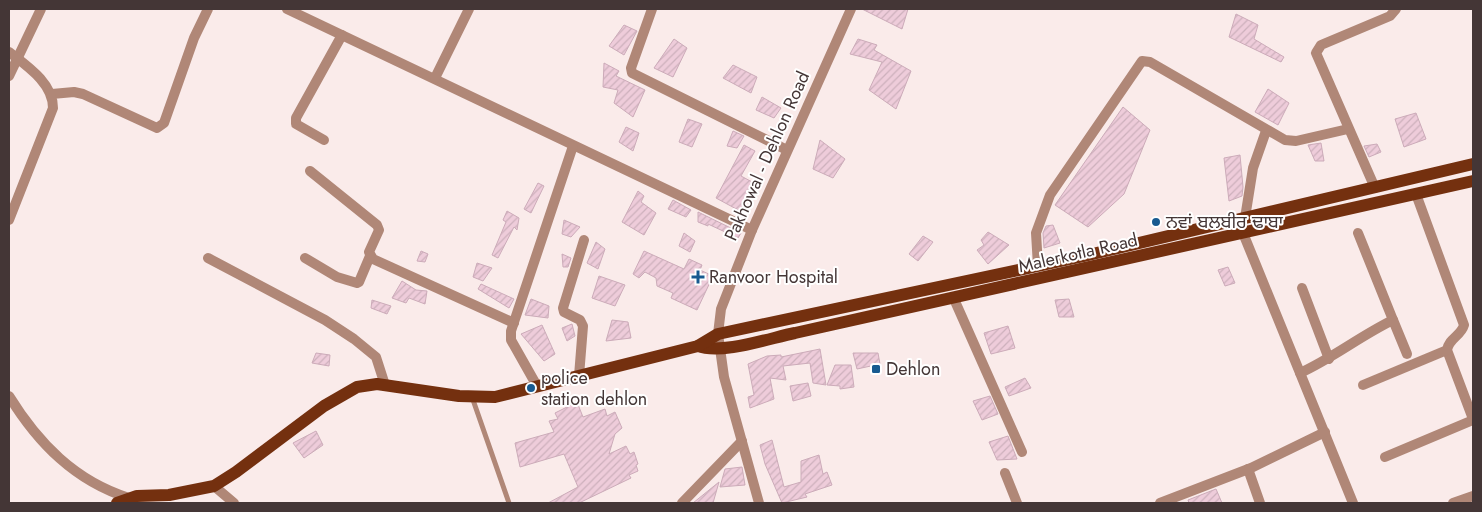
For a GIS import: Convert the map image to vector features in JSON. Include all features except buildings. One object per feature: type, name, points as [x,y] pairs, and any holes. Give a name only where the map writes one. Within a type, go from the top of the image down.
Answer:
[{"type":"main road","name":"Malerkotla Road","points":[[698,346],[718,334],[1038,266],[1473,164]]},
{"type":"main road","name":"Malerkotla Road","points":[[719,349],[1473,181]]},
{"type":"main road","points":[[117,503],[129,498],[169,495],[214,486],[236,472],[324,406],[357,387],[385,385],[459,396],[495,397],[698,346],[705,349],[719,349]]},
{"type":"street","points":[[9,76],[13,55],[41,9]]},
{"type":"street","points":[[52,94],[74,92],[83,94],[157,128],[161,127],[164,124],[194,38],[208,9]]},
{"type":"street","points":[[287,9],[752,230]]},
{"type":"street","points":[[435,78],[469,9]]},
{"type":"street","points":[[652,9],[631,68],[632,73],[787,150]]},
{"type":"street","name":"Pakhowal - Dehlon Road","points":[[759,503],[724,376],[718,334],[721,309],[752,230],[851,9]]},
{"type":"street","points":[[1375,188],[1316,57],[1317,49],[1325,43],[1390,16],[1396,9]]},
{"type":"street","points":[[324,140],[296,124],[296,118],[342,36]]},
{"type":"street","points":[[9,220],[50,121],[53,108],[52,94],[40,79],[13,55]]},
{"type":"street","points":[[1038,266],[1036,234],[1043,208],[1139,62],[1150,62],[1266,131],[1290,141],[1348,129]]},
{"type":"street","points":[[1245,218],[1253,168],[1266,131]]},
{"type":"street","points":[[537,386],[511,340],[514,323],[573,146]]},
{"type":"street","points":[[305,258],[337,277],[356,283],[359,282],[379,230],[377,225],[310,171]]},
{"type":"street","points":[[1385,457],[1473,420],[1447,350],[1449,342],[1461,332],[1464,325],[1416,194]]},
{"type":"street","points":[[1243,233],[1353,503]]},
{"type":"street","points":[[1358,233],[1407,354]]},
{"type":"street","points":[[579,376],[583,326],[580,320],[565,313],[563,308],[584,240]]},
{"type":"street","points":[[370,256],[514,323]]},
{"type":"street","points":[[208,258],[354,338],[376,357],[385,385]]},
{"type":"street","points":[[1302,288],[1329,359]]},
{"type":"street","points":[[954,298],[1022,452]]},
{"type":"street","points":[[1300,373],[1329,359],[1361,336],[1393,320]]},
{"type":"street","points":[[1363,385],[1447,350]]},
{"type":"street","points":[[9,396],[28,425],[59,459],[85,479],[109,492],[129,498]]},
{"type":"street","points":[[1160,503],[1248,469],[1325,432]]},
{"type":"street","points":[[682,503],[742,441]]},
{"type":"street","points":[[1248,469],[1260,503]]},
{"type":"street","points":[[1005,473],[1017,503]]},
{"type":"street","points":[[214,486],[234,503]]},
{"type":"street","points":[[1454,503],[1473,496]]},
{"type":"lane","points":[[472,396],[509,503]]},
{"type":"place","name":"ਨਵਾਂ ਬਲਬੀਰ ਢਾਬਾ","points":[[1156,222]]},
{"type":"place","name":"Ranvoor Hospital","points":[[698,277]]},
{"type":"place","name":"Dehlon","points":[[876,369]]},
{"type":"place","name":"police station dehlon","points":[[531,388]]}]
